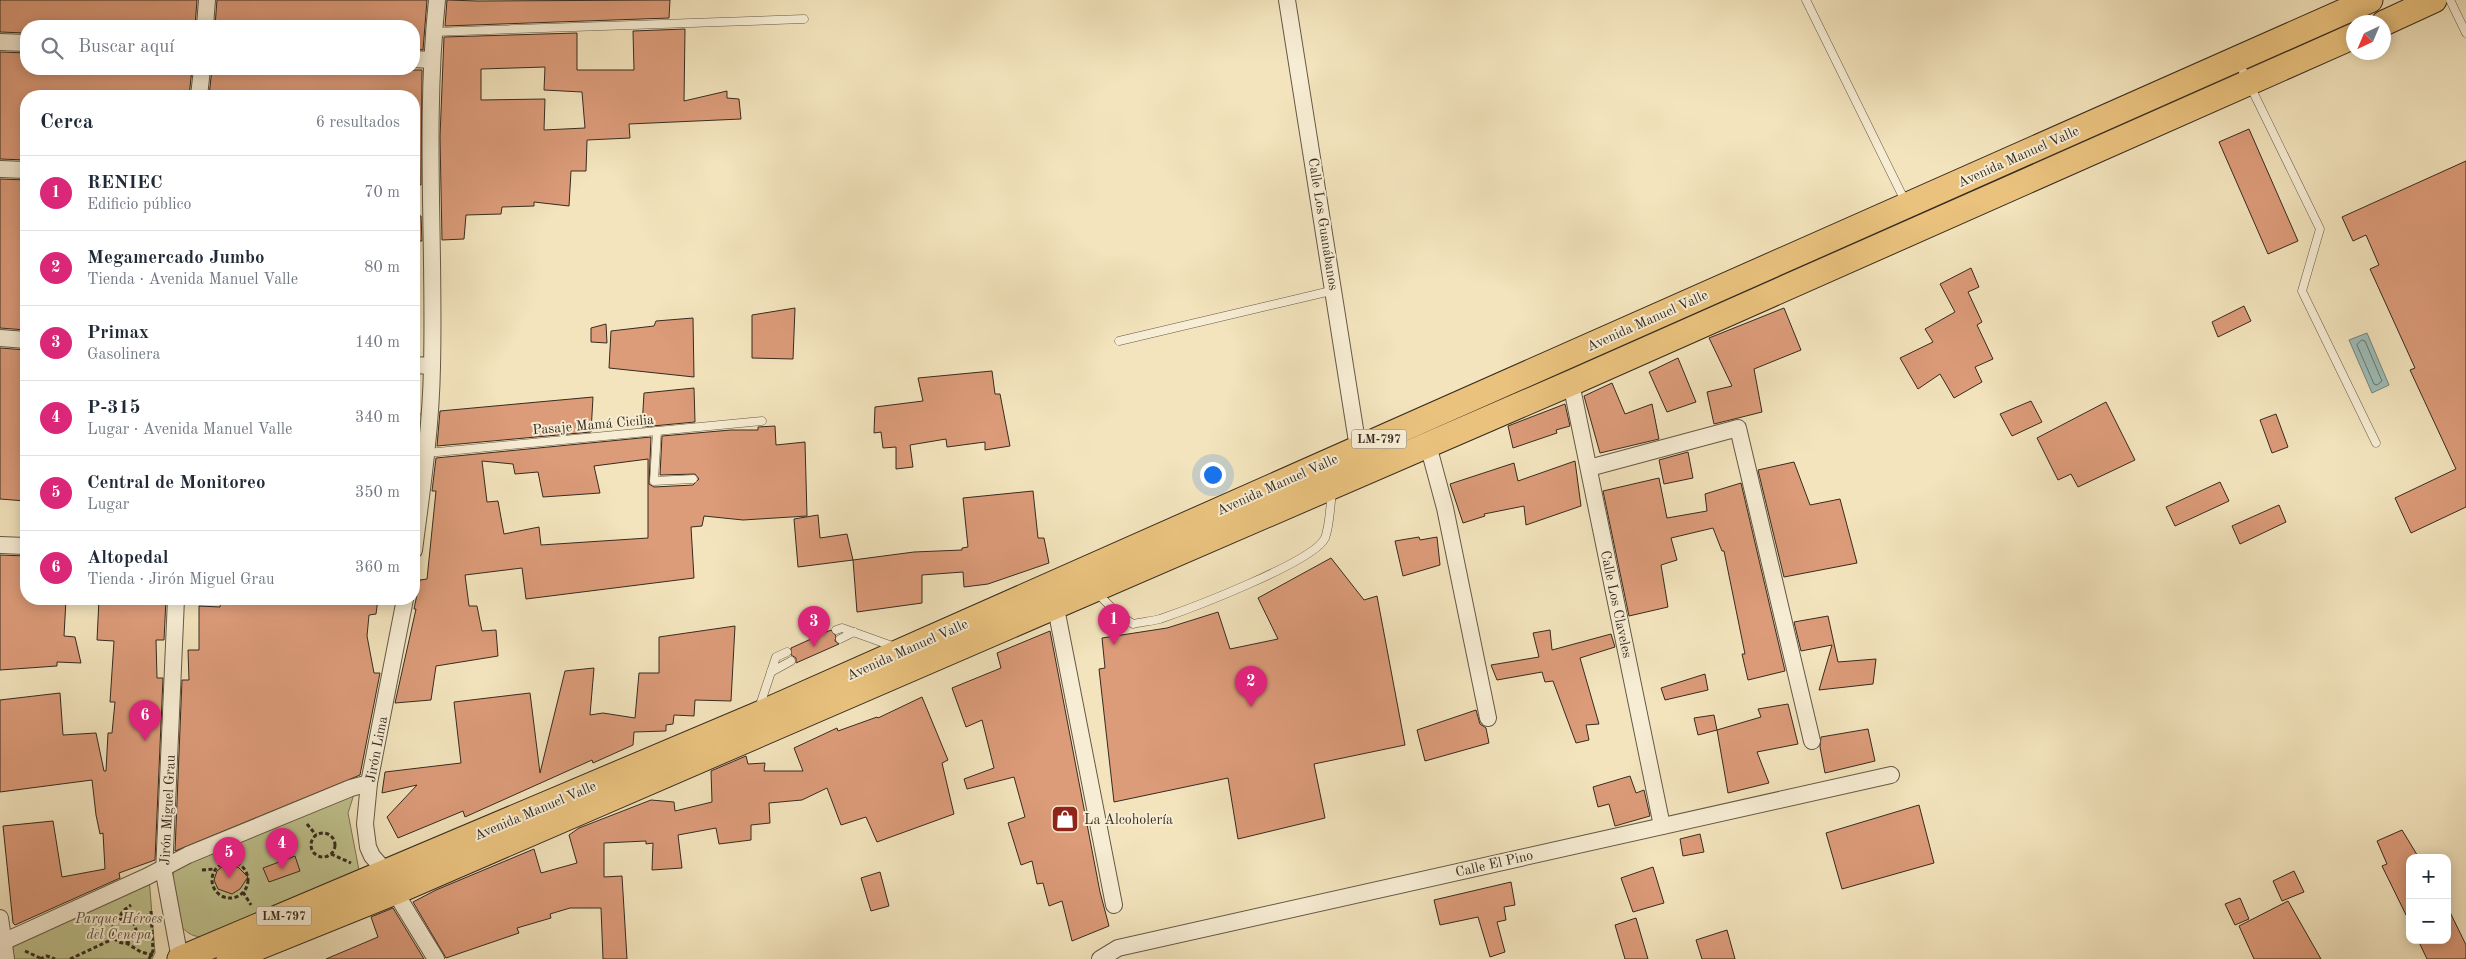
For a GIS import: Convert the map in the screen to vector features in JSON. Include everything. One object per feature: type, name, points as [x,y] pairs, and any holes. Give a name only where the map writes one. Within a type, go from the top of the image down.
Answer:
[{"type":"main road","name":"Avenida Manuel Valle","points":[[180,959],[391,883],[1054,595],[1358,448],[2370,0]]},
{"type":"main road","points":[[2391,19],[2434,0]]},
{"type":"main road","name":"Avenida Manuel Valle","points":[[229,959],[391,883],[904,650],[1054,595],[1094,590],[1571,383],[2346,40]]},
{"type":"street","points":[[205,20],[207,0]]},
{"type":"street","points":[[420,505],[427,453],[432,366],[431,60],[437,0]]},
{"type":"street","name":"Calle Los Guanábanos","points":[[1287,0],[1335,290],[1358,448]]},
{"type":"street","points":[[0,42],[20,43]]},
{"type":"street","points":[[420,60],[431,60]]},
{"type":"street","points":[[200,90],[201,75]]},
{"type":"street","points":[[0,169],[20,170]]},
{"type":"street","points":[[0,338],[20,340]]},
{"type":"street","points":[[420,365],[432,366]]},
{"type":"street","name":"Calle Los Claveles","points":[[1571,383],[1662,826]]},
{"type":"street","points":[[1589,468],[1738,428],[1812,742]]},
{"type":"street","points":[[1428,444],[1445,508],[1488,718]]},
{"type":"street","points":[[0,545],[20,546]]},
{"type":"street","points":[[1054,595],[1114,905]]},
{"type":"street","name":"Jirón Miguel Grau","points":[[176,605],[164,867],[180,959]]},
{"type":"street","name":"Jirón Lima","points":[[404,605],[369,783],[365,824],[368,847],[372,856],[391,883],[436,959]]},
{"type":"street","name":"Calle El Pino","points":[[1100,959],[1118,948],[1891,774]]},
{"type":"street","points":[[3,942],[148,876],[197,851],[351,788],[369,783]]},
{"type":"street","points":[[0,918],[6,959]]},
{"type":"lane","points":[[1806,0],[1906,205]]},
{"type":"lane","points":[[2450,0],[2466,33]]},
{"type":"lane","points":[[433,32],[804,20]]},
{"type":"lane","points":[[2238,59],[2320,228],[2302,290],[2376,443]]},
{"type":"lane","points":[[1119,341],[1335,290]]},
{"type":"lane","name":"Pasaje Mamá Cicilia","points":[[427,453],[762,421]]},
{"type":"lane","points":[[657,431],[654,481],[693,479]]},
{"type":"lane","points":[[1094,590],[1118,614],[1133,624],[1158,619],[1257,579],[1304,556],[1325,538],[1333,486]]},
{"type":"lane","points":[[836,630],[842,628],[904,650]]},
{"type":"lane","points":[[840,639],[854,632]]},
{"type":"lane","points":[[757,716],[776,657],[787,652]]},
{"type":"lane","points":[[771,672],[791,661]]},
{"type":"path","points":[[330,854],[334,848],[334,840],[324,833],[316,835],[312,841],[313,852],[320,857],[330,854],[352,863]]},
{"type":"path","points":[[351,854],[352,863]]},
{"type":"path","points":[[230,862],[241,865],[248,881],[243,892],[232,898],[220,896],[212,886],[211,880],[214,869],[218,865],[230,862]]},
{"type":"path","points":[[343,868],[352,863]]},
{"type":"path","points":[[148,876],[153,954],[149,959]]},
{"type":"path","points":[[243,892],[254,910]]},
{"type":"path","points":[[115,938],[112,931],[114,924],[120,920],[128,920],[134,924],[136,931],[132,939],[126,942]]},
{"type":"path","points":[[70,959],[115,938],[126,942],[141,952],[153,954]]},
{"type":"path","points":[[40,959],[47,956],[55,959]]},
{"type":"green space","points":[[355,791],[348,813],[359,870],[201,937],[194,936],[180,925],[171,882],[175,867]]},
{"type":"green space","name":"Parque Héroes del Cenepa","points":[[149,877],[155,953],[152,959],[10,959],[8,941]]},
{"type":"water","points":[[2367,333],[2389,385],[2372,393],[2349,340]]},
{"type":"building","points":[[0,0],[197,0],[195,20],[20,20],[20,33],[0,32]]},
{"type":"building","points":[[217,0],[427,0],[423,50],[420,50],[420,20],[215,20]]},
{"type":"building","points":[[447,0],[670,0],[669,18],[445,26]]},
{"type":"building","points":[[685,29],[684,101],[727,91],[727,98],[739,99],[741,119],[629,124],[630,138],[587,140],[586,171],[571,171],[569,206],[534,202],[534,206],[502,207],[501,214],[466,215],[464,239],[442,240],[440,137],[444,37],[577,33],[577,70],[634,70],[633,31]],"holes":[[[545,67],[544,90],[582,92],[585,128],[544,130],[545,99],[481,100],[481,69]]]},
{"type":"building","points":[[0,52],[20,53],[20,75],[191,75],[190,90],[20,90],[20,160],[0,159]]},
{"type":"building","points":[[420,70],[422,70],[421,185],[420,90],[210,90],[211,75],[420,75]]},
{"type":"building","points":[[2249,129],[2298,241],[2268,254],[2219,142]]},
{"type":"building","points":[[2466,161],[2466,507],[2411,533],[2395,498],[2456,469],[2410,370],[2415,368],[2370,269],[2379,265],[2366,235],[2353,241],[2342,217]]},
{"type":"building","points":[[0,179],[20,180],[20,330],[0,328]]},
{"type":"building","points":[[420,216],[421,216],[422,241],[420,241]]},
{"type":"building","points":[[1971,268],[1979,287],[1968,292],[1982,322],[1977,325],[1993,359],[1975,367],[1982,382],[1954,398],[1940,374],[1918,389],[1900,358],[1933,342],[1925,329],[1955,312],[1940,284]]},
{"type":"building","points":[[2244,306],[2251,321],[2218,337],[2212,322]]},
{"type":"building","points":[[795,308],[793,359],[752,358],[752,315]]},
{"type":"building","points":[[1784,308],[1801,350],[1754,369],[1762,412],[1714,424],[1707,392],[1732,386],[1709,338]]},
{"type":"building","points":[[693,318],[694,377],[609,368],[611,331],[654,326],[656,321]]},
{"type":"building","points":[[606,324],[607,343],[591,342],[591,328]]},
{"type":"building","points":[[0,348],[20,350],[20,501],[0,499]]},
{"type":"building","points":[[1678,358],[1696,402],[1667,412],[1649,372]]},
{"type":"building","points":[[992,371],[995,394],[1000,394],[1010,446],[985,450],[985,442],[947,447],[946,439],[910,445],[913,467],[896,469],[896,447],[883,448],[881,432],[874,433],[875,407],[923,401],[918,378]]},
{"type":"building","points":[[1612,383],[1625,414],[1652,404],[1659,439],[1600,453],[1584,396]]},
{"type":"building","points":[[694,388],[695,422],[642,427],[644,393]]},
{"type":"building","points":[[593,397],[591,432],[437,446],[440,411]]},
{"type":"building","points":[[2031,401],[2042,422],[2012,436],[2000,414]]},
{"type":"building","points":[[2106,402],[2135,460],[2078,487],[2071,474],[2058,480],[2037,438]]},
{"type":"building","points":[[1565,404],[1570,426],[1556,430],[1557,433],[1513,448],[1508,426]]},
{"type":"building","points":[[2276,414],[2288,447],[2272,453],[2260,420]]},
{"type":"building","points":[[775,426],[776,445],[805,442],[807,516],[743,520],[704,516],[702,526],[691,527],[694,578],[526,599],[522,568],[465,575],[469,606],[477,606],[482,631],[496,630],[498,656],[436,666],[431,700],[395,703],[416,609],[414,609],[415,605],[420,605],[420,580],[427,579],[436,491],[432,491],[436,458],[651,437],[649,484],[654,487],[693,485],[699,479],[695,474],[660,475],[662,436],[731,430],[758,430],[758,427]],"holes":[[[648,459],[648,538],[541,545],[539,527],[504,534],[498,501],[487,502],[482,461],[513,464],[515,474],[538,472],[543,497],[600,493],[594,466]]]},
{"type":"building","points":[[1688,452],[1693,478],[1664,484],[1659,460]]},
{"type":"building","points":[[1575,461],[1581,506],[1526,525],[1524,506],[1484,514],[1485,516],[1463,523],[1450,484],[1514,463],[1518,481]]},
{"type":"building","points":[[1794,462],[1810,505],[1840,499],[1857,563],[1784,577],[1758,470]]},
{"type":"building","points":[[1659,478],[1667,518],[1707,511],[1705,494],[1741,483],[1785,671],[1748,680],[1742,654],[1745,654],[1724,551],[1722,551],[1713,528],[1671,538],[1677,560],[1661,565],[1668,607],[1629,616],[1603,491]]},
{"type":"building","points":[[2220,482],[2229,501],[2175,526],[2166,507]]},
{"type":"building","points":[[1033,491],[1038,538],[1044,538],[1049,563],[988,584],[964,587],[963,572],[922,575],[922,603],[857,612],[853,560],[914,552],[962,550],[962,548],[968,547],[963,498]]},
{"type":"building","points":[[2279,505],[2286,522],[2240,544],[2232,526]]},
{"type":"building","points":[[818,515],[820,538],[847,534],[853,560],[798,567],[794,519]]},
{"type":"building","points":[[1419,537],[1420,540],[1437,537],[1440,565],[1403,576],[1395,541]]},
{"type":"building","points":[[0,555],[20,556],[20,605],[66,605],[64,636],[75,637],[81,663],[57,662],[57,666],[0,670]]},
{"type":"building","points":[[1331,558],[1364,600],[1377,596],[1405,745],[1314,764],[1325,818],[1238,839],[1228,778],[1114,802],[1099,669],[1105,668],[1102,638],[1167,628],[1218,612],[1230,649],[1278,639],[1258,598]]},
{"type":"building","points":[[99,605],[166,605],[164,640],[156,640],[157,678],[163,678],[155,860],[119,873],[120,878],[15,925],[13,923],[3,826],[53,821],[62,877],[105,869],[103,833],[100,834],[96,815],[92,780],[0,792],[0,700],[60,693],[63,735],[96,733],[104,771],[106,771],[108,733],[112,733],[115,702],[110,702],[114,641],[97,640]]},
{"type":"building","points":[[220,605],[377,605],[376,614],[369,615],[367,636],[374,673],[380,673],[360,775],[175,851],[182,680],[189,680],[188,650],[199,650],[199,606],[220,607]]},
{"type":"building","points":[[1828,616],[1838,662],[1876,659],[1873,684],[1819,690],[1832,645],[1801,651],[1794,622]]},
{"type":"building","points":[[735,626],[731,701],[695,700],[694,716],[674,715],[673,724],[666,725],[666,731],[634,732],[633,745],[593,763],[592,760],[465,817],[463,811],[398,838],[387,817],[417,785],[382,793],[385,772],[461,763],[454,702],[530,693],[540,773],[565,671],[594,668],[590,715],[603,713],[635,718],[639,673],[659,673],[659,637]]},
{"type":"building","points":[[831,630],[836,636],[835,641],[839,644],[796,663],[796,658],[791,655],[791,648]]},
{"type":"building","points":[[1550,630],[1552,650],[1611,634],[1615,647],[1580,658],[1599,724],[1586,725],[1589,740],[1576,743],[1553,681],[1545,682],[1542,672],[1497,680],[1491,665],[1539,657],[1533,633]]},
{"type":"building","points":[[1050,631],[1100,892],[1109,926],[1072,941],[1062,901],[1049,906],[1043,883],[1037,884],[1032,861],[1021,865],[1008,823],[1025,817],[1014,777],[967,789],[964,779],[994,768],[982,720],[966,727],[952,688],[1001,668],[997,653]]},
{"type":"building","points":[[1705,674],[1708,690],[1665,700],[1661,688]]},
{"type":"building","points":[[922,697],[948,760],[942,763],[954,814],[877,842],[866,817],[841,825],[827,788],[802,800],[769,803],[770,823],[751,825],[751,840],[719,844],[716,828],[678,835],[682,868],[652,870],[653,843],[646,844],[646,841],[604,843],[604,877],[622,876],[627,959],[603,959],[601,908],[570,908],[550,914],[551,918],[517,928],[519,933],[446,958],[413,902],[436,890],[534,849],[541,873],[577,863],[569,835],[579,828],[651,800],[674,802],[675,811],[712,802],[711,771],[746,756],[748,764],[765,763],[764,771],[803,771],[794,748],[837,728],[838,731],[878,718]]},
{"type":"building","points":[[1788,704],[1798,744],[1757,752],[1769,783],[1728,793],[1717,730],[1761,717],[1758,709]]},
{"type":"building","points":[[1476,710],[1480,724],[1486,728],[1489,743],[1425,761],[1417,730]]},
{"type":"building","points":[[1714,715],[1717,730],[1698,735],[1694,718]]},
{"type":"building","points":[[1868,729],[1875,761],[1825,773],[1820,747],[1821,737]]},
{"type":"building","points":[[1630,776],[1636,793],[1644,790],[1650,816],[1615,826],[1609,804],[1598,807],[1593,787]]},
{"type":"building","points":[[1919,805],[1934,863],[1842,889],[1826,833]]},
{"type":"building","points":[[2402,830],[2417,854],[2406,854],[2406,915],[2382,866],[2387,864],[2377,841]]},
{"type":"building","points":[[1700,834],[1704,852],[1683,856],[1680,839]]},
{"type":"building","points":[[295,856],[300,871],[269,882],[263,868]]},
{"type":"building","points":[[224,865],[238,867],[248,877],[240,889],[232,894],[218,889],[214,880],[217,871]]},
{"type":"building","points":[[1653,867],[1664,903],[1633,912],[1621,878]]},
{"type":"building","points":[[2294,871],[2304,892],[2282,901],[2273,881]]},
{"type":"building","points":[[880,872],[889,906],[871,911],[861,878]]},
{"type":"building","points":[[1511,882],[1515,905],[1504,907],[1506,920],[1497,922],[1505,952],[1490,957],[1478,917],[1440,925],[1434,900]]},
{"type":"building","points":[[2240,898],[2249,919],[2235,925],[2225,904]]},
{"type":"building","points":[[2288,901],[2321,959],[2254,959],[2239,926]]},
{"type":"building","points":[[393,908],[424,959],[326,959],[378,937],[371,917]]},
{"type":"building","points":[[2451,914],[2466,945],[2466,959],[2427,959],[2420,944],[2451,944]]},
{"type":"building","points":[[1636,918],[1648,959],[1625,959],[1615,925]]},
{"type":"building","points":[[1727,930],[1735,959],[1702,959],[1696,940]]},
{"type":"place","name":"RENIEC","points":[[1114,645]]},
{"type":"place","name":"Primax","points":[[814,647]]},
{"type":"place","name":"Megamercado Jumbo","points":[[1251,707]]},
{"type":"place","name":"Altopedal","points":[[145,741]]},
{"type":"place","name":"La Alcoholería","points":[[1065,819]]},
{"type":"place","name":"P-315","points":[[282,869]]},
{"type":"place","name":"Central de Monitoreo","points":[[229,878]]}]
